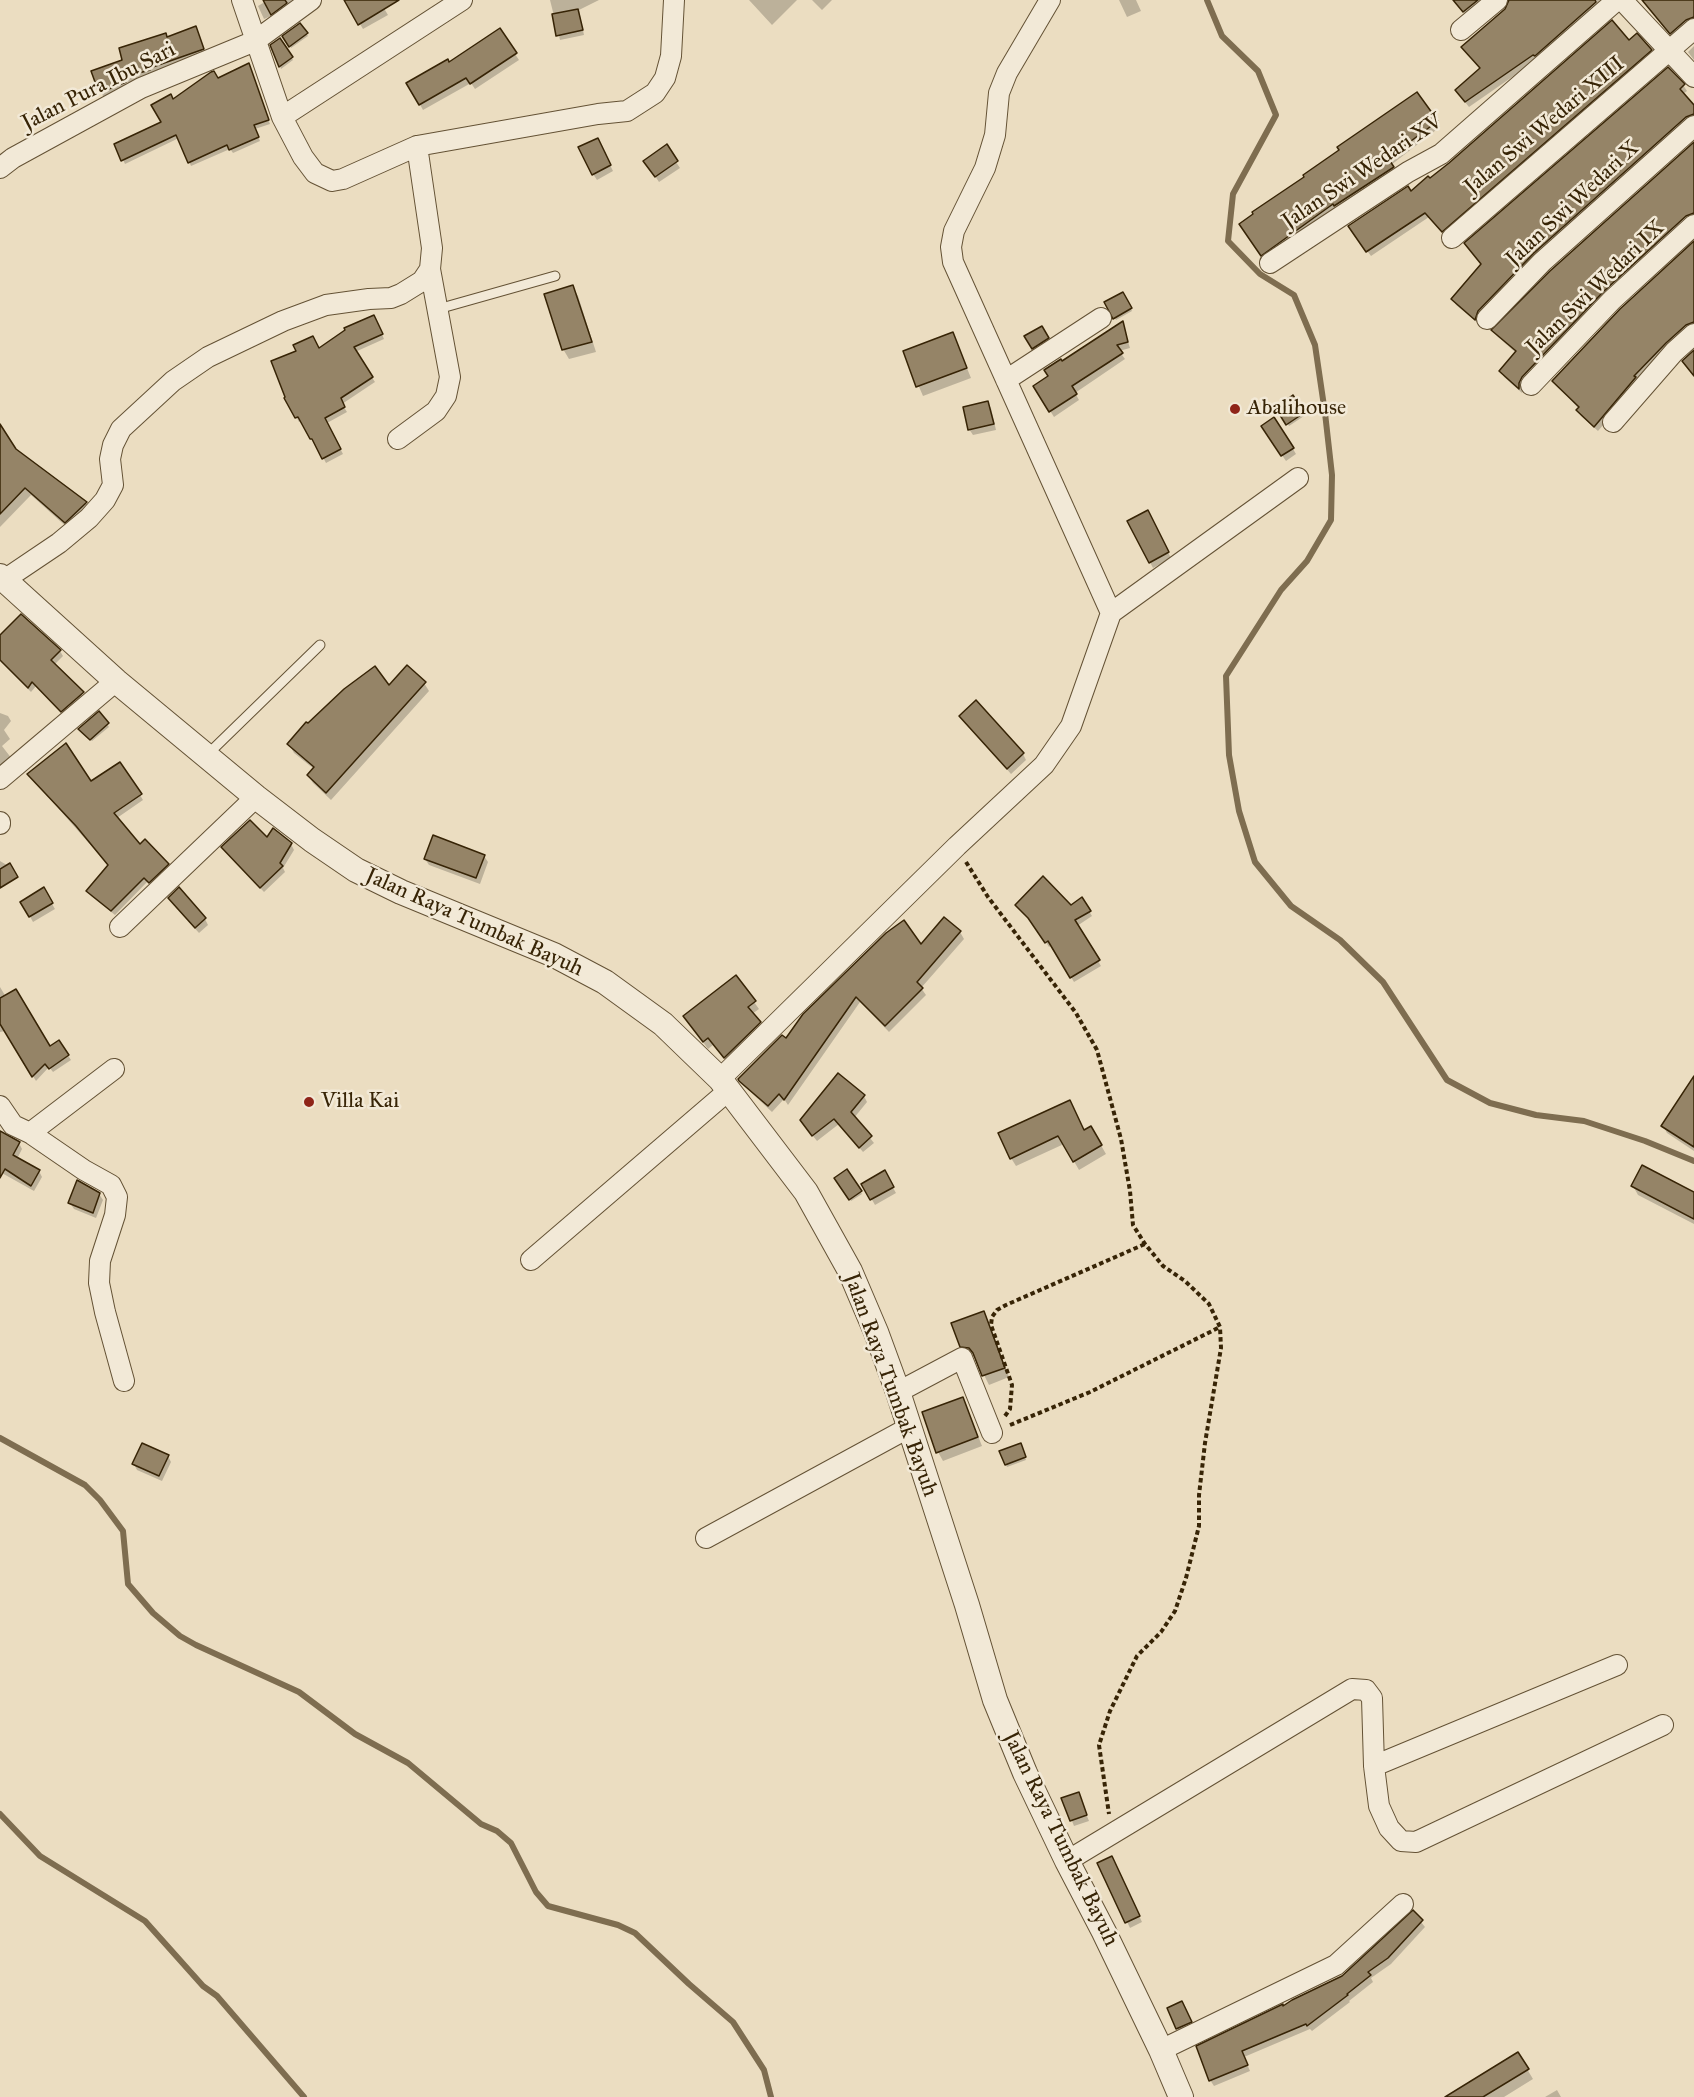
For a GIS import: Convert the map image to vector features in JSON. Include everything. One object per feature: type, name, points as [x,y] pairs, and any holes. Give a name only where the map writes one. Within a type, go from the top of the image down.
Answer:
[{"type":"street","points":[[242,0],[282,117],[303,157],[315,173],[332,181],[344,179],[417,146],[598,114],[627,111],[655,93],[665,78],[671,56],[674,0]]},
{"type":"street","name":"Jalan Pura Ibu Sari","points":[[0,168],[13,158],[141,88],[255,41],[311,0]]},
{"type":"street","points":[[282,117],[462,0]]},
{"type":"street","points":[[1050,0],[1007,73],[999,93],[995,135],[985,168],[954,231],[951,247],[953,262],[1111,613]]},
{"type":"street","points":[[1461,30],[1497,0]]},
{"type":"street","name":"Jalan Swi Wedari XV","points":[[1270,263],[1408,172],[1441,154],[1617,0]]},
{"type":"street","points":[[1622,0],[1694,78]]},
{"type":"street","name":"Jalan Swi Wedari XIII","points":[[1452,238],[1694,29]]},
{"type":"street","name":"Jalan Swi Wedari X","points":[[1487,319],[1542,262],[1694,126]]},
{"type":"street","points":[[398,439],[436,411],[446,396],[450,377],[430,269],[432,248],[417,146]]},
{"type":"street","name":"Jalan Swi Wedari IX","points":[[1532,385],[1612,300],[1694,225]]},
{"type":"street","points":[[1,580],[59,543],[89,518],[105,500],[113,485],[110,459],[113,445],[121,429],[173,381],[208,357],[283,321],[326,305],[391,298],[401,294],[422,281],[430,269]]},
{"type":"street","points":[[1006,380],[1101,318]]},
{"type":"street","points":[[1613,422],[1674,352],[1694,334]]},
{"type":"street","points":[[531,1260],[724,1085],[957,846],[1044,765],[1071,726],[1111,613],[1298,478]]},
{"type":"street","name":"Jalan Raya Tumbak Bayuh","points":[[1,580],[116,681],[256,797],[312,840],[356,870],[401,892],[555,955],[605,982],[663,1024],[724,1085],[806,1192],[850,1270],[910,1427],[995,1700],[1025,1773],[1066,1861],[1104,1932],[1181,2097]]},
{"type":"street","points":[[0,779],[116,681]]},
{"type":"street","points":[[120,927],[256,797]]},
{"type":"street","points":[[30,1133],[114,1069]]},
{"type":"street","points":[[0,1106],[13,1125],[30,1133],[84,1170],[111,1185],[117,1197],[116,1215],[100,1261],[99,1283],[123,1381]]},
{"type":"street","points":[[898,1392],[962,1358],[992,1433]]},
{"type":"street","points":[[706,1538],[910,1427]]},
{"type":"street","points":[[1374,1766],[1617,1665]]},
{"type":"street","points":[[1066,1861],[1352,1689],[1366,1690],[1372,1698],[1374,1766],[1379,1806],[1389,1828],[1401,1841],[1416,1842],[1663,1725]]},
{"type":"street","points":[[1161,2050],[1336,1965],[1403,1904]]},
{"type":"lane","points":[[438,309],[555,276]]},
{"type":"lane","points":[[206,756],[320,645]]},
{"type":"path","points":[[957,846],[988,897],[1076,1013],[1097,1050],[1121,1139],[1133,1225],[1163,1266],[1185,1281],[1209,1304],[1220,1327],[1221,1348],[1199,1495],[1199,1526],[1186,1578],[1175,1611],[1161,1632],[1137,1656],[1110,1711],[1099,1745],[1113,1833]]},
{"type":"path","points":[[992,1433],[1010,1409],[1012,1385],[991,1324],[992,1317],[997,1310],[1145,1244]]},
{"type":"path","points":[[992,1433],[1090,1392],[1220,1327]]},
{"type":"building","points":[[263,0],[285,0],[287,3],[271,15]]},
{"type":"building","points":[[344,0],[399,0],[358,25]]},
{"type":"building","points":[[1453,0],[1478,0],[1463,12]]},
{"type":"building","points":[[1509,0],[1595,0],[1596,2],[1535,56],[1533,55],[1465,102],[1455,90],[1480,68],[1461,47],[1505,9]]},
{"type":"building","points":[[1642,0],[1694,0],[1694,17],[1686,20],[1670,34]]},
{"type":"building","points":[[578,9],[583,30],[556,36],[552,14]]},
{"type":"building","points":[[1612,20],[1629,40],[1637,33],[1652,50],[1442,232],[1425,213],[1366,252],[1348,226],[1408,186],[1411,191],[1428,176],[1430,178]]},
{"type":"building","points":[[300,23],[308,33],[289,47],[282,36]]},
{"type":"building","points":[[196,26],[204,49],[150,68],[150,70],[124,77],[126,82],[99,93],[91,71],[122,60],[119,48],[166,33],[167,37]]},
{"type":"building","points":[[500,28],[517,53],[470,84],[466,78],[419,105],[406,83],[448,59],[449,62]]},
{"type":"building","points":[[280,38],[293,57],[279,67],[270,45]]},
{"type":"building","points":[[249,63],[269,120],[254,125],[259,137],[229,150],[227,145],[188,163],[176,135],[121,161],[114,144],[161,122],[151,105],[171,94],[173,99],[211,72],[214,71],[218,78]]},
{"type":"building","points":[[1668,67],[1685,84],[1680,89],[1694,105],[1694,114],[1686,117],[1534,253],[1478,311],[1475,320],[1451,299],[1481,264],[1464,243]]},
{"type":"building","points":[[1417,92],[1438,121],[1388,158],[1394,167],[1334,206],[1333,204],[1261,256],[1239,224],[1253,214],[1252,212],[1339,150],[1337,147]]},
{"type":"building","points":[[598,138],[611,165],[592,175],[578,147]]},
{"type":"building","points":[[1694,142],[1694,213],[1686,216],[1603,292],[1522,377],[1519,389],[1499,371],[1516,351],[1491,330],[1550,271]]},
{"type":"building","points":[[667,144],[678,161],[655,177],[643,161]]},
{"type":"building","points":[[1694,241],[1694,322],[1686,325],[1666,343],[1634,376],[1636,377],[1594,427],[1576,410],[1579,407],[1552,381],[1620,309]]},
{"type":"building","points":[[573,285],[592,342],[562,350],[544,294]]},
{"type":"building","points":[[1123,292],[1132,308],[1113,319],[1104,302]]},
{"type":"building","points":[[374,315],[383,334],[354,347],[373,377],[341,398],[345,407],[325,418],[341,449],[322,459],[312,439],[298,417],[295,418],[284,398],[271,361],[296,351],[293,345],[313,336],[319,348],[345,330],[344,328]]},
{"type":"building","points":[[1123,321],[1128,342],[1117,345],[1123,353],[1072,386],[1077,394],[1049,412],[1033,386],[1048,376],[1044,370],[1061,359],[1062,361]]},
{"type":"building","points":[[1042,326],[1049,338],[1032,349],[1024,336]]},
{"type":"building","points":[[953,332],[967,368],[916,387],[903,351]]},
{"type":"building","points":[[1694,350],[1694,376],[1682,361]]},
{"type":"building","points":[[1293,395],[1304,413],[1286,425],[1275,407]]},
{"type":"building","points":[[988,401],[994,424],[968,430],[963,407]]},
{"type":"building","points":[[1274,417],[1294,448],[1281,456],[1261,426]]},
{"type":"building","points":[[0,424],[16,449],[87,502],[65,523],[25,488],[0,514]]},
{"type":"building","points":[[1148,510],[1169,552],[1149,563],[1127,521]]},
{"type":"building","points":[[21,614],[61,650],[51,660],[84,692],[61,712],[32,682],[28,688],[0,660],[0,635]]},
{"type":"building","points":[[407,665],[426,682],[326,793],[307,775],[314,767],[287,744],[306,722],[308,723],[344,689],[375,666],[389,685]]},
{"type":"building","points":[[976,700],[1024,753],[1007,769],[959,716]]},
{"type":"building","points":[[99,711],[109,723],[90,740],[78,729]]},
{"type":"building","points":[[66,743],[91,781],[120,762],[142,794],[114,813],[140,844],[145,839],[169,864],[149,883],[144,878],[111,911],[86,891],[108,865],[76,826],[27,774]]},
{"type":"building","points":[[250,820],[267,837],[273,828],[292,843],[280,863],[283,866],[260,888],[221,847]]},
{"type":"building","points":[[433,835],[485,855],[476,878],[424,859]]},
{"type":"building","points":[[10,863],[18,877],[0,888],[0,869]]},
{"type":"building","points":[[1043,876],[1071,905],[1082,897],[1091,911],[1075,920],[1100,960],[1070,978],[1048,941],[1045,943],[1028,918],[1015,905]]},
{"type":"building","points":[[44,887],[53,903],[29,917],[20,902]]},
{"type":"building","points":[[179,887],[206,918],[195,928],[168,898]]},
{"type":"building","points":[[944,917],[961,931],[917,982],[923,988],[885,1026],[856,997],[784,1100],[779,1094],[768,1106],[739,1081],[738,1079],[782,1035],[786,1038],[803,1014],[886,933],[904,920],[921,944]]},
{"type":"building","points":[[736,975],[756,1001],[748,1007],[761,1022],[724,1058],[708,1038],[703,1042],[683,1016]]},
{"type":"building","points":[[16,989],[50,1046],[59,1040],[69,1055],[49,1069],[45,1064],[32,1077],[0,1024],[0,998]]},
{"type":"building","points":[[838,1073],[865,1095],[851,1112],[872,1136],[859,1148],[834,1119],[812,1136],[800,1120]]},
{"type":"building","points":[[1694,1076],[1694,1147],[1661,1126]]},
{"type":"building","points":[[1070,1100],[1084,1130],[1091,1126],[1102,1145],[1073,1162],[1058,1136],[1010,1159],[998,1133]]},
{"type":"building","points":[[0,1131],[20,1142],[13,1155],[40,1170],[31,1186],[5,1169],[0,1178]]},
{"type":"building","points":[[1642,1165],[1694,1192],[1694,1219],[1631,1186]]},
{"type":"building","points":[[847,1169],[862,1191],[849,1200],[834,1178]]},
{"type":"building","points":[[885,1170],[894,1187],[870,1200],[861,1184]]},
{"type":"building","points":[[77,1180],[100,1193],[93,1213],[68,1203]]},
{"type":"building","points":[[984,1311],[1005,1368],[982,1376],[973,1353],[969,1348],[960,1347],[951,1323]]},
{"type":"building","points":[[963,1397],[978,1437],[936,1453],[922,1412]]},
{"type":"building","points":[[142,1443],[169,1455],[159,1476],[132,1464]]},
{"type":"building","points":[[1021,1443],[1026,1457],[1005,1465],[999,1451]]},
{"type":"building","points":[[1079,1792],[1087,1815],[1070,1821],[1061,1798]]},
{"type":"building","points":[[1112,1856],[1140,1916],[1125,1923],[1097,1863]]},
{"type":"building","points":[[1413,1910],[1423,1920],[1388,1958],[1368,1972],[1371,1975],[1348,1995],[1307,2026],[1306,2024],[1242,2051],[1248,2065],[1209,2081],[1196,2046],[1342,1976]]},
{"type":"building","points":[[1182,2001],[1192,2022],[1176,2029],[1167,2008]]},
{"type":"building","points":[[1518,2052],[1529,2069],[1483,2097],[1445,2097]]},
{"type":"waterway","points":[[1207,0],[1222,36],[1258,71],[1276,115],[1233,194],[1228,241],[1260,274],[1294,295],[1315,345],[1332,475],[1331,520],[1307,561],[1281,590],[1226,676],[1229,755],[1239,811],[1255,862],[1291,906],[1340,940],[1383,982],[1447,1080],[1490,1103],[1536,1115],[1584,1121],[1645,1141],[1694,1161]]},
{"type":"waterway","points":[[0,1438],[85,1485],[100,1500],[123,1531],[128,1584],[153,1613],[180,1636],[299,1692],[355,1734],[408,1763],[481,1824],[497,1831],[511,1843],[536,1892],[548,1906],[618,1925],[635,1933],[733,2022],[764,2070],[771,2097]]},
{"type":"waterway","points":[[0,1814],[40,1856],[145,1921],[203,1986],[217,1996],[304,2097]]},
{"type":"place","name":"Abalihouse","points":[[1235,409]]},
{"type":"place","name":"Villa Kai","points":[[309,1102]]}]
